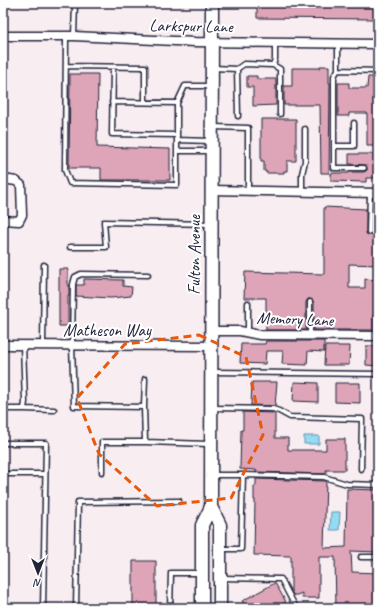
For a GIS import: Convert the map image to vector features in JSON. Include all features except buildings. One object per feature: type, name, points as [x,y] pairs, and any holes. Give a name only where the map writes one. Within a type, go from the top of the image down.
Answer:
[{"type":"main road","name":"Fulton Avenue","points":[[212,3],[211,507],[220,525],[220,608]]},
{"type":"main road","name":"Fulton Avenue","points":[[202,608],[202,525],[211,507]]},
{"type":"street","name":"Larkspur Lane","points":[[3,36],[70,36],[195,42],[378,44]]},
{"type":"street","points":[[3,179],[16,181],[21,185],[22,216],[16,222],[3,220]]},
{"type":"street","points":[[211,190],[374,193]]},
{"type":"street","name":"Memory Lane","points":[[211,331],[260,335],[378,336]]},
{"type":"street","name":"Matheson Way","points":[[3,345],[211,346]]},
{"type":"lane","points":[[75,3],[66,66],[65,170],[70,183],[177,185],[177,103],[185,86],[212,86]]},
{"type":"lane","points":[[273,65],[275,60],[275,42]]},
{"type":"lane","points":[[338,43],[338,70],[334,76],[334,168],[364,168]]},
{"type":"lane","points":[[212,68],[237,69],[244,64],[273,65],[280,69],[280,114]]},
{"type":"lane","points":[[66,66],[146,68],[145,102]]},
{"type":"lane","points":[[113,67],[112,134],[177,135]]},
{"type":"lane","points":[[237,69],[238,116]]},
{"type":"lane","points":[[338,70],[378,71]]},
{"type":"lane","points":[[112,102],[177,103]]},
{"type":"lane","points":[[335,146],[354,146],[354,123]]},
{"type":"lane","points":[[212,127],[248,128],[248,191]]},
{"type":"lane","points":[[302,192],[302,174],[305,161],[305,129]]},
{"type":"lane","points":[[177,140],[212,146]]},
{"type":"lane","points":[[177,151],[212,146]]},
{"type":"lane","points":[[369,232],[374,193]]},
{"type":"lane","points":[[70,247],[106,247],[104,222],[212,224]]},
{"type":"lane","points":[[43,345],[44,265]]},
{"type":"lane","points":[[144,407],[74,406],[72,345],[73,284],[75,277],[81,274],[148,275]]},
{"type":"lane","points":[[310,302],[310,336]]},
{"type":"lane","points":[[248,303],[248,333]]},
{"type":"lane","points":[[23,345],[24,409]]},
{"type":"lane","points":[[212,372],[378,374]]},
{"type":"lane","points":[[145,379],[145,442]]},
{"type":"lane","points":[[212,408],[273,408],[290,418],[362,419],[361,468]]},
{"type":"lane","points":[[3,410],[54,410]]},
{"type":"lane","points":[[102,472],[102,442],[211,444]]},
{"type":"lane","points":[[3,443],[46,443],[43,608]]},
{"type":"lane","points":[[3,474],[45,474]]},
{"type":"lane","points":[[211,475],[324,477],[347,484],[378,485]]},
{"type":"lane","points":[[220,549],[241,549],[242,475]]},
{"type":"lane","points":[[76,608],[78,502],[179,501]]},
{"type":"lane","points":[[361,557],[378,557]]},
{"type":"lane","points":[[170,608],[171,573],[202,573]]},
{"type":"lane","points":[[220,578],[281,579],[296,608]]},
{"type":"highlighted area","points":[[199,335],[246,357],[263,435],[231,498],[157,506],[99,454],[77,398],[125,344]]},
{"type":"water","points":[[304,436],[319,436],[319,444],[304,444]]},
{"type":"water","points":[[331,512],[340,512],[339,530],[330,530]]}]
